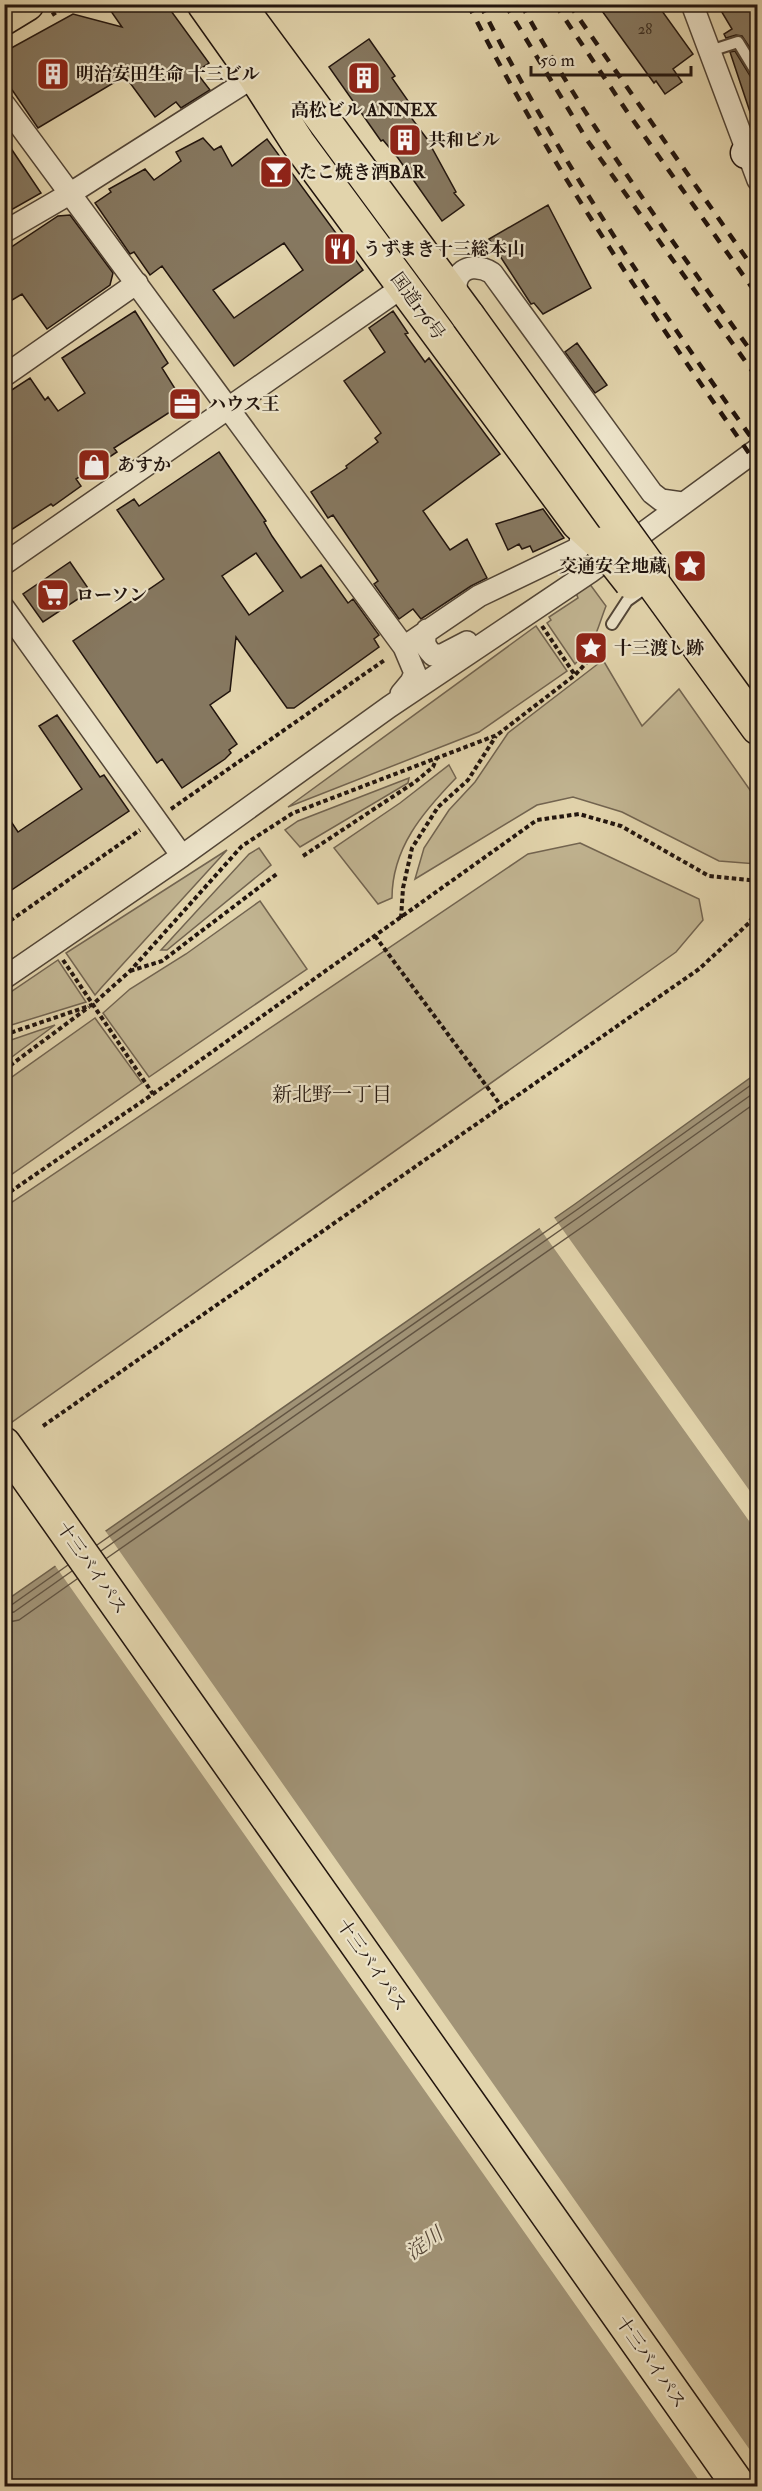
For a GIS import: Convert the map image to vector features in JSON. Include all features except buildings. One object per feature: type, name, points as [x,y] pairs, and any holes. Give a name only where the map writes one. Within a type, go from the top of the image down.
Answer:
[{"type":"main road","points":[[4,18],[27,4]]},
{"type":"main road","name":"国道176号","points":[[204,4],[255,76],[298,143],[589,533],[651,585]]},
{"type":"main road","name":"国道176号","points":[[238,4],[462,309],[651,585],[758,728]]},
{"type":"main road","name":"十三バイパス","points":[[4,1443],[739,2487]]},
{"type":"street","points":[[692,4],[754,159]]},
{"type":"street","points":[[4,232],[255,76]]},
{"type":"street","points":[[4,104],[404,647],[415,673],[411,682],[389,707]]},
{"type":"street","points":[[462,309],[456,280],[462,272],[482,267],[492,273],[652,493],[661,500],[682,503]]},
{"type":"street","points":[[4,376],[137,283]]},
{"type":"street","points":[[4,564],[404,286]]},
{"type":"street","points":[[4,978],[182,856],[389,707],[590,572],[758,449]]},
{"type":"street","points":[[404,647],[479,596],[579,548],[581,538],[589,533]]},
{"type":"street","points":[[4,608],[182,856]]},
{"type":"street","points":[[427,630],[423,640],[425,648],[433,655],[442,655],[531,611]]},
{"type":"lane","points":[[710,51],[738,42],[758,75]]},
{"type":"lane","points":[[612,624],[627,601],[651,585]]},
{"type":"path","points":[[531,611],[575,675]]},
{"type":"path","points":[[4,1070],[92,1005],[129,971],[242,846],[293,813],[497,735],[575,675],[600,648],[612,624]]},
{"type":"path","points":[[4,925],[404,647]]},
{"type":"path","points":[[401,918],[402,888],[412,848],[438,807],[468,780],[497,735]]},
{"type":"path","points":[[303,856],[415,782],[433,767],[437,757]]},
{"type":"path","points":[[4,1196],[153,1094],[537,820],[579,814],[621,826],[709,876],[758,881]]},
{"type":"path","points":[[129,971],[162,961],[278,873]]},
{"type":"path","points":[[43,1426],[699,969],[749,923],[758,908]]},
{"type":"path","points":[[375,936],[502,1107]]},
{"type":"path","points":[[53,944],[153,1094]]},
{"type":"path","points":[[4,1035],[92,1005]]},
{"type":"shaded area","points":[[589,583],[606,606],[591,643],[575,664],[547,623],[551,620],[549,617],[578,598],[576,593]]},
{"type":"shaded area","points":[[536,626],[567,671],[479,732],[288,807]]},
{"type":"shaded area","points":[[603,660],[642,726],[679,689],[757,800],[757,864],[719,861],[622,812],[573,797],[537,805],[415,879],[424,848],[449,810],[475,782],[508,733]]},
{"type":"shaded area","points":[[449,765],[456,778],[432,804],[412,832],[397,863],[392,898],[378,904],[334,848],[400,803]]},
{"type":"shaded area","points":[[409,778],[408,783],[300,847],[285,830],[298,821]]},
{"type":"shaded area","points":[[580,843],[699,899],[703,920],[676,952],[5,1427],[5,1207],[528,854]]},
{"type":"shaded area","points":[[259,848],[271,865],[167,950],[161,950],[249,854]]},
{"type":"shaded area","points":[[227,850],[101,988],[95,995],[66,953]]},
{"type":"shaded area","points":[[260,901],[307,969],[149,1077],[103,1013],[130,989],[186,954]]},
{"type":"shaded area","points":[[58,960],[86,1002],[5,1027],[5,996]]},
{"type":"shaded area","points":[[95,1018],[142,1083],[5,1179],[5,1082]]},
{"type":"shaded area","points":[[55,1025],[5,1062],[5,1042]]},
{"type":"water","name":"淀川","points":[[757,1073],[757,2486],[5,2486],[4,1602],[575,1204]]},
{"type":"pier","points":[[553,1216],[757,1501],[757,1532],[538,1226]]},
{"type":"pier","points":[[104,1529],[757,2460],[757,2486],[703,2486],[54,1564]]},
{"type":"railway","points":[[468,4],[500,65],[568,183],[680,354],[758,466]]},
{"type":"railway","points":[[480,4],[510,62],[576,176],[646,286],[758,447]]},
{"type":"railway","points":[[505,4],[587,140],[758,379]]},
{"type":"railway","points":[[521,4],[604,141],[758,361]]},
{"type":"railway","points":[[555,4],[628,113],[758,296]]},
{"type":"railway","points":[[569,4],[758,275]]},
{"type":"place","name":"明治安田生命 十三ビル","points":[[53,74]]},
{"type":"place","name":"高松ビル ANNEX","points":[[364,78]]},
{"type":"place","name":"共和ビル","points":[[405,140]]},
{"type":"place","name":"たこ焼き酒BAR","points":[[276,172]]},
{"type":"place","name":"うずまき十三総本山","points":[[340,249]]},
{"type":"place","name":"ハウス王","points":[[185,404]]},
{"type":"place","name":"あすか","points":[[94,465]]},
{"type":"place","name":"交通安全地蔵","points":[[690,566]]},
{"type":"place","name":"ローソン","points":[[53,595]]},
{"type":"place","name":"十三渡し跡","points":[[591,648]]},
{"type":"district","name":"新北野一丁目","points":[[332,1094]]}]
